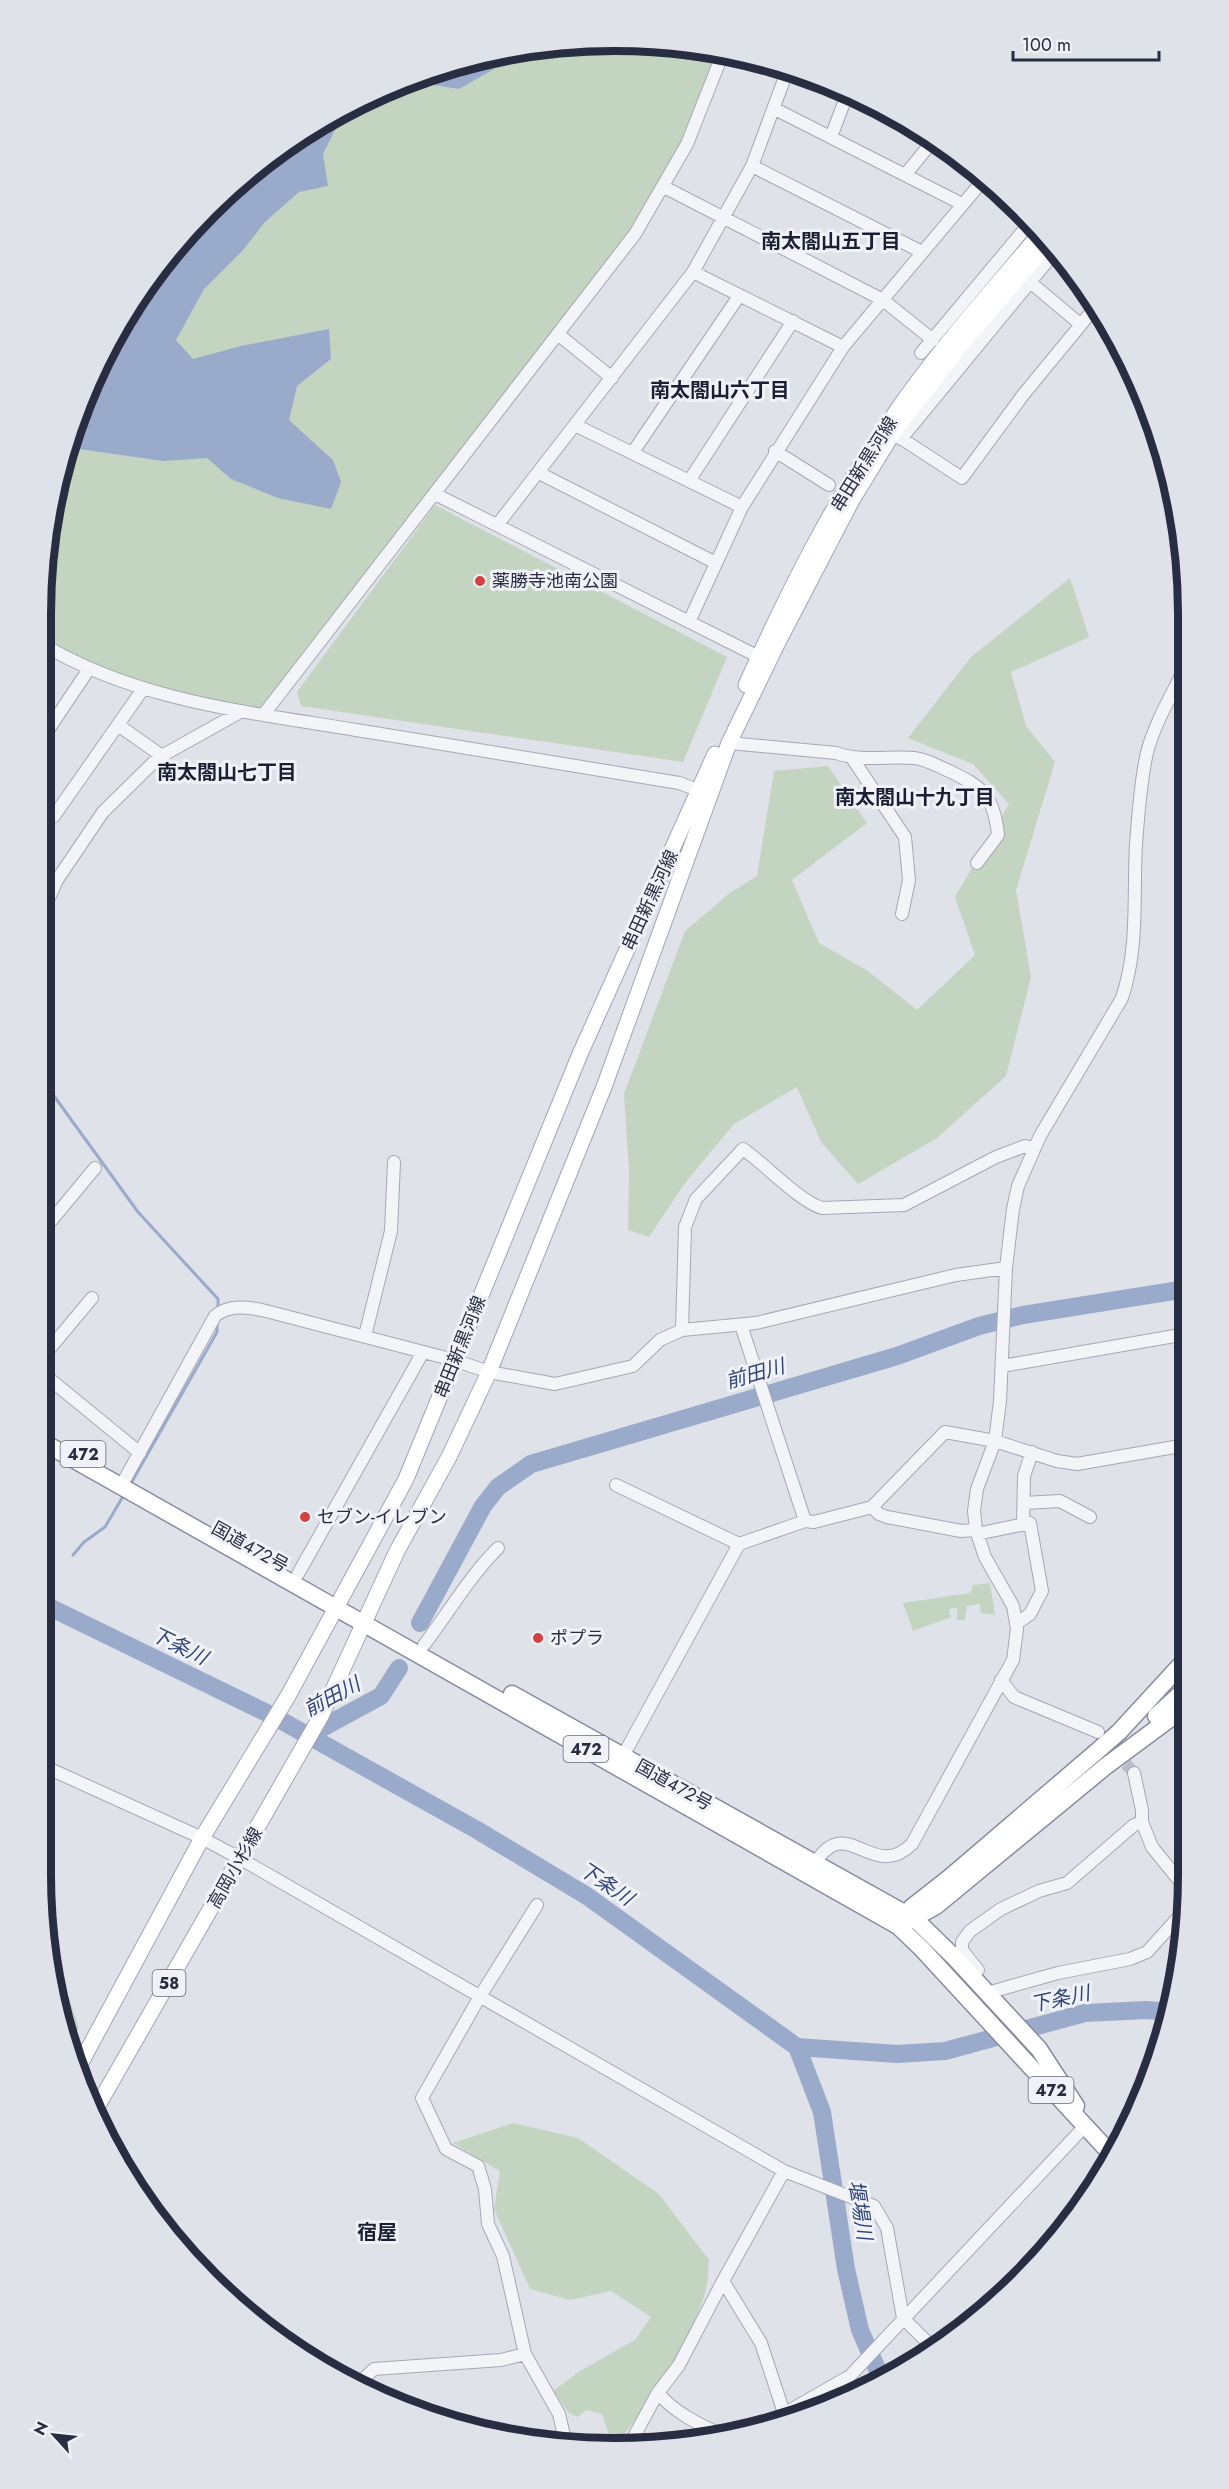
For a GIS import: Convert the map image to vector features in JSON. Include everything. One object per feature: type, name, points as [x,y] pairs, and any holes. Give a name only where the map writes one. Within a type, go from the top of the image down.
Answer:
[{"type":"highway","name":"国道472号","points":[[51,1436],[123,1482],[812,1869],[906,1919],[971,1976],[1039,2049],[1075,2102],[1085,2126]]},
{"type":"highway","name":"国道472号","points":[[51,1447],[298,1574],[339,1603]]},
{"type":"highway","name":"国道472号","points":[[366,1618],[424,1645],[623,1756],[812,1869]]},
{"type":"highway","points":[[1119,1732],[1178,1668]]},
{"type":"highway","points":[[906,1919],[1178,1680]]},
{"type":"highway","points":[[1106,1766],[1178,1697]]},
{"type":"highway","points":[[906,1919],[942,1901],[1106,1766],[1178,1713]]},
{"type":"highway","name":"国道472号","points":[[906,1919],[978,2010],[1107,2149]]},
{"type":"main road","name":"串田新黒河線","points":[[366,1618],[397,1551],[449,1457],[489,1372],[604,1087],[705,792],[759,657],[842,494],[891,419],[952,337],[1035,240]]},
{"type":"main road","name":"串田新黒河線","points":[[339,1603],[406,1479],[580,1054],[777,644],[852,500],[962,344],[1043,249]]},
{"type":"main road","name":"58","points":[[82,2059],[202,1838],[288,1696],[339,1603]]},
{"type":"main road","name":"高岡小杉線","points":[[100,2103],[321,1716],[366,1618]]},
{"type":"street","points":[[264,714],[635,234],[687,144],[720,61]]},
{"type":"street","points":[[498,524],[693,272],[752,166],[785,78]]},
{"type":"street","points":[[831,137],[845,101]]},
{"type":"street","points":[[775,110],[962,204]]},
{"type":"street","points":[[904,175],[928,146]]},
{"type":"street","points":[[752,166],[922,252]]},
{"type":"street","points":[[688,622],[742,507],[775,451],[843,347],[979,185]]},
{"type":"street","points":[[664,187],[723,220],[883,300],[933,340]]},
{"type":"street","points":[[921,354],[1025,229]]},
{"type":"street","points":[[1050,257],[897,436],[962,478],[1090,313]]},
{"type":"street","points":[[693,272],[843,347]]},
{"type":"street","points":[[1030,282],[1080,324]]},
{"type":"street","points":[[633,452],[739,296]]},
{"type":"street","points":[[689,481],[793,321]]},
{"type":"street","points":[[559,335],[612,378]]},
{"type":"street","points":[[575,425],[742,507]]},
{"type":"street","points":[[775,451],[829,485]]},
{"type":"street","points":[[539,472],[716,563]]},
{"type":"street","points":[[435,494],[759,657]]},
{"type":"street","points":[[51,649],[89,669],[143,690],[242,711],[679,783],[705,792]]},
{"type":"street","points":[[51,726],[89,669]]},
{"type":"street","points":[[812,1869],[827,1847],[839,1843],[883,1857],[897,1856],[912,1844],[1012,1660],[1016,1624],[1013,1606],[985,1557],[976,1532],[974,1511],[977,1489],[994,1441],[1002,1366],[1006,1268],[1012,1209],[1018,1186],[1034,1148],[1122,998],[1129,976],[1136,921],[1136,844],[1147,752],[1156,725],[1178,682]]},
{"type":"street","points":[[51,814],[54,816],[143,690]]},
{"type":"street","points":[[51,894],[57,880],[103,812],[162,756],[242,711]]},
{"type":"street","points":[[118,725],[162,756]]},
{"type":"street","points":[[729,743],[836,753],[852,759],[916,758],[956,774],[983,790],[996,813],[998,835],[977,863]]},
{"type":"street","points":[[852,759],[905,837],[909,880],[902,914]]},
{"type":"street","points":[[682,1330],[685,1227],[696,1199],[742,1149],[763,1162],[812,1205],[822,1208],[904,1205],[996,1157],[1025,1146],[1034,1148]]},
{"type":"street","points":[[364,1336],[391,1231],[394,1162]]},
{"type":"street","points":[[51,1221],[95,1168]]},
{"type":"street","points":[[123,1482],[215,1316],[220,1312],[249,1307],[454,1360],[489,1372],[555,1384],[633,1366],[660,1341],[682,1330],[741,1325],[956,1275],[1006,1268]]},
{"type":"street","points":[[51,1347],[92,1298]]},
{"type":"street","points":[[741,1325],[805,1521]]},
{"type":"street","points":[[1002,1366],[1178,1335]]},
{"type":"street","points":[[298,1574],[423,1352]]},
{"type":"street","points":[[51,1380],[140,1452]]},
{"type":"street","points":[[623,1756],[739,1544],[805,1521],[814,1522],[873,1507],[945,1432],[994,1441],[1057,1461],[1077,1464],[1178,1446]]},
{"type":"street","points":[[1023,1524],[1024,1476],[1032,1452]]},
{"type":"street","points":[[616,1485],[739,1544]]},
{"type":"street","points":[[1023,1503],[1060,1501],[1090,1516]]},
{"type":"street","points":[[873,1507],[879,1515],[961,1531],[976,1532],[1030,1523],[1042,1591],[1030,1614],[1016,1624]]},
{"type":"street","points":[[424,1645],[476,1570],[498,1548]]},
{"type":"street","points":[[1001,1680],[1014,1697],[1098,1732]]},
{"type":"street","points":[[51,1770],[202,1838],[241,1859],[479,1998],[784,2171],[853,2200],[874,2206],[888,2228],[903,2318],[928,2343]]},
{"type":"street","points":[[1134,1773],[1142,1810],[1142,1822],[1152,1847],[1178,1879]]},
{"type":"street","points":[[971,1976],[978,1970],[962,1950],[962,1942],[970,1931],[1001,1909],[1039,1891],[1067,1883],[1134,1825],[1142,1822]]},
{"type":"street","points":[[537,1905],[479,1998],[422,2098],[446,2149],[478,2166],[485,2189],[488,2224],[503,2256],[525,2354],[559,2414],[564,2436]]},
{"type":"street","points":[[992,1998],[1058,1973],[1130,1959],[1146,1952],[1176,1920]]},
{"type":"street","points":[[792,2409],[850,2376],[1085,2126]]},
{"type":"street","points":[[633,2437],[658,2392],[679,2365],[784,2171]]},
{"type":"street","points":[[723,2281],[761,2343],[781,2413]]},
{"type":"street","points":[[363,2379],[374,2369],[501,2360],[525,2354]]},
{"type":"street","points":[[658,2392],[665,2402],[697,2424],[709,2429]]},
{"type":"green space","points":[[578,52],[651,52],[719,61],[663,192],[265,714],[154,693],[51,646],[52,578],[56,541],[70,469],[94,399],[126,333],[167,271],[191,243],[243,191],[301,146],[365,109],[433,81],[505,62]]},
{"type":"green space","name":"薬勝寺池南公園","points":[[435,505],[727,657],[683,762],[301,706],[297,692]]},
{"type":"green space","points":[[1070,578],[1089,637],[1011,672],[1026,726],[1055,762],[1016,890],[1031,977],[1006,1076],[937,1138],[858,1184],[821,1142],[797,1087],[734,1124],[685,1183],[649,1237],[628,1230],[629,1171],[624,1094],[685,931],[730,893],[757,876],[774,771],[828,766],[867,823],[792,880],[819,943],[868,971],[917,1010],[975,955],[955,897],[1009,804],[973,764],[908,738],[971,657]]},
{"type":"green space","points":[[990,1583],[995,1615],[981,1613],[980,1604],[967,1606],[965,1620],[957,1620],[957,1608],[949,1609],[951,1617],[913,1631],[903,1603],[970,1593],[973,1585]]},
{"type":"green space","points":[[64,1994],[69,1998],[79,2028],[75,2035]]},
{"type":"green space","points":[[513,2123],[578,2138],[659,2194],[709,2260],[705,2293],[690,2331],[657,2390],[621,2438],[610,2438],[602,2414],[586,2410],[578,2417],[569,2413],[553,2391],[580,2371],[635,2340],[651,2317],[611,2291],[570,2300],[530,2289],[494,2209],[500,2171],[453,2143]]},
{"type":"water","points":[[493,65],[494,69],[459,89],[426,84]]},
{"type":"water","points":[[339,123],[323,154],[328,186],[299,192],[265,222],[243,250],[204,289],[176,340],[193,359],[241,346],[329,329],[331,359],[297,386],[289,420],[333,460],[341,482],[331,509],[278,498],[231,479],[207,458],[163,461],[79,449],[75,451],[109,365],[126,333],[167,271],[216,216],[243,191],[271,167]]},
{"type":"waterway","points":[[51,1092],[138,1212],[218,1299],[218,1310]]},
{"type":"waterway","name":"前田川","points":[[420,1623],[483,1506],[498,1487],[531,1464],[897,1356],[979,1326],[1023,1315],[1178,1290]]},
{"type":"waterway","points":[[130,1485],[217,1332],[217,1323]]},
{"type":"waterway","points":[[73,1555],[84,1542],[105,1527],[125,1493]]},
{"type":"waterway","name":"下条川","points":[[51,1608],[273,1716],[477,1830],[587,1896],[797,2047],[897,2054],[945,2051],[1085,2013],[1161,2011]]},
{"type":"waterway","name":"前田川","points":[[307,1736],[381,1696],[399,1668]]},
{"type":"waterway","name":"堰場川","points":[[797,2047],[822,2112],[846,2269],[860,2330],[879,2372]]},
{"type":"tunnel","points":[[1102,1737],[1134,1773]]},
{"type":"place","name":"薬勝寺池南公園","points":[[480,581]]},
{"type":"place","name":"セブン-イレブン","points":[[305,1517]]},
{"type":"place","name":"ポプラ","points":[[538,1638]]},
{"type":"district","name":"南太閤山五丁目","points":[[831,241]]},
{"type":"district","name":"南太閤山六丁目","points":[[720,390]]},
{"type":"district","name":"南太閤山七丁目","points":[[227,772]]},
{"type":"district","name":"南太閤山十九丁目","points":[[915,797]]},
{"type":"district","name":"宿屋","points":[[377,2232]]}]
